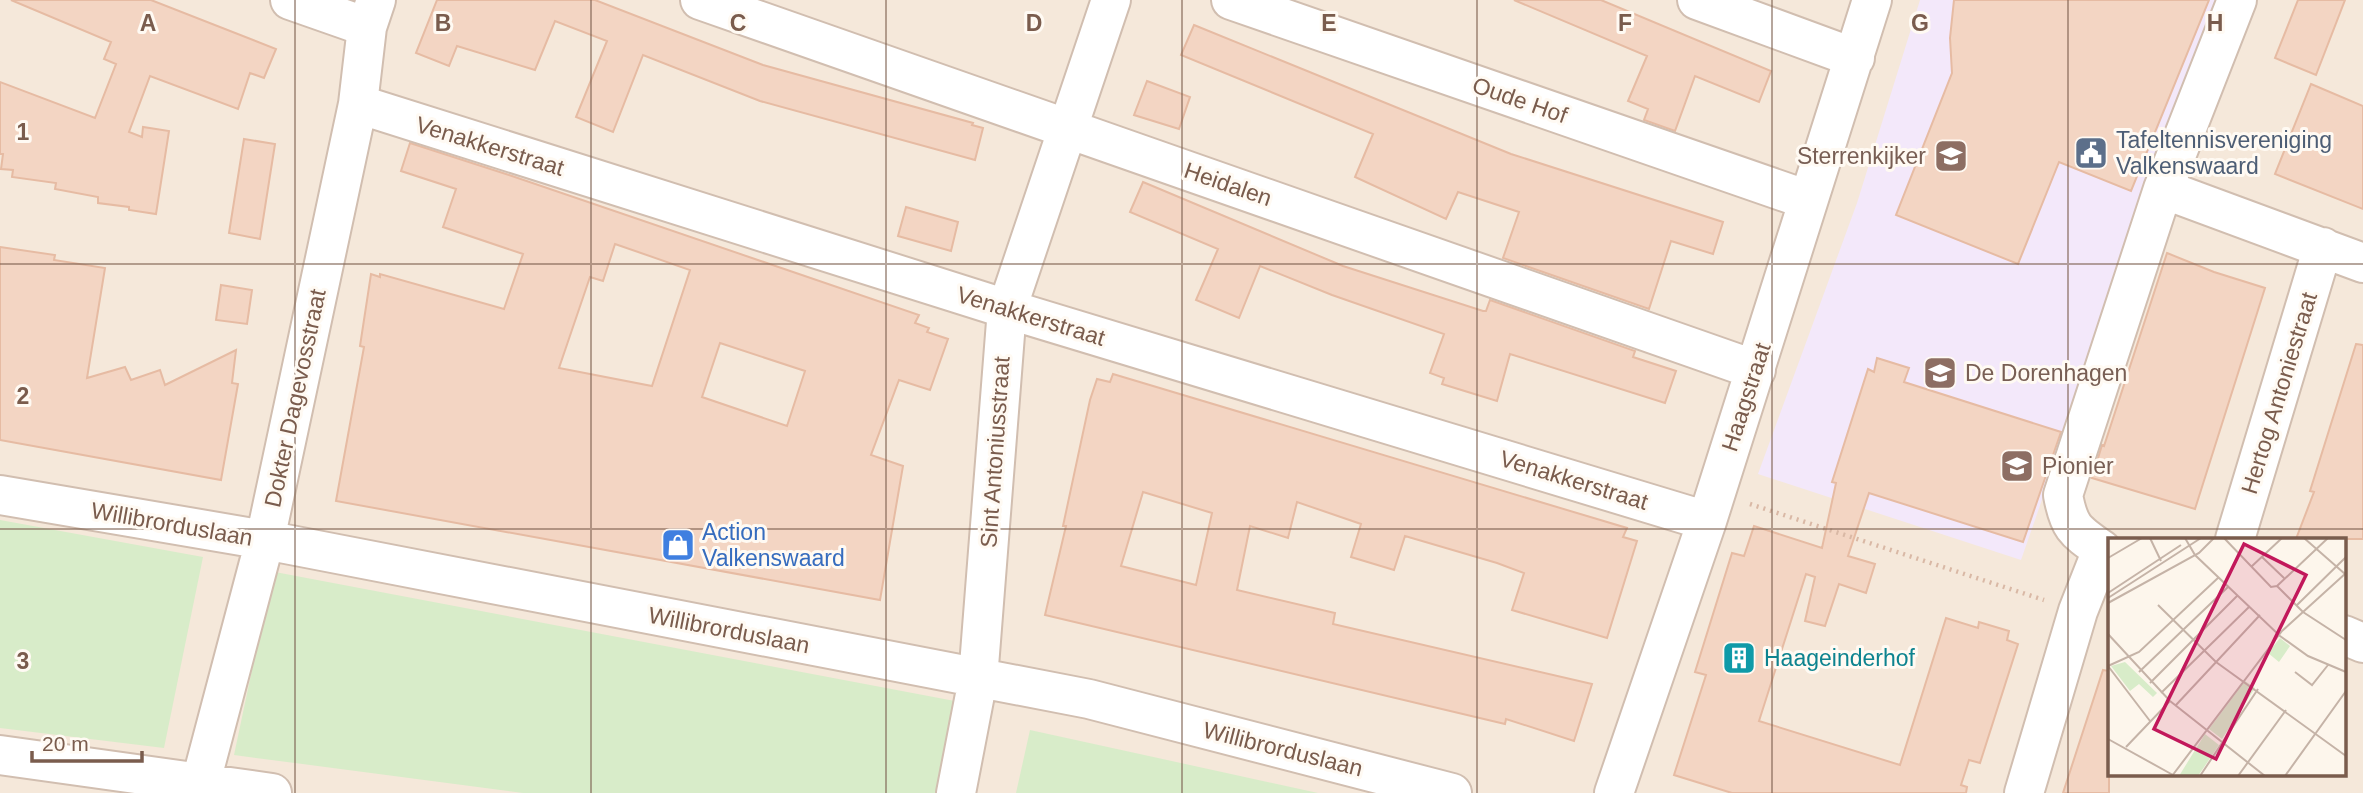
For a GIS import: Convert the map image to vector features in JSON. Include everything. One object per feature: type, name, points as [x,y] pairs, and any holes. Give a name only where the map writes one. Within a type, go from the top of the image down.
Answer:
[{"type":"street","points":[[290,0],[372,14]]},
{"type":"street","name":"Heidalen","points":[[700,0],[1756,370]]},
{"type":"street","name":"Sint Antoniusstraat","points":[[956,793],[978,679],[1007,309],[1111,0]]},
{"type":"street","name":"Oude Hof","points":[[1231,0],[1808,200]]},
{"type":"street","points":[[1697,0],[1854,58]]},
{"type":"street","name":"Haagstraat","points":[[1614,793],[1712,507],[1872,0]]},
{"type":"street","points":[[2024,793],[2078,611],[2106,550],[2081,536],[2068,520],[2063,495],[2163,189],[2237,0]]},
{"type":"street","name":"Dokter Dagevosstraat","points":[[199,789],[265,540],[358,104],[372,14]]},
{"type":"street","name":"Venakkerstraat","points":[[358,104],[1007,309],[1712,507]]},
{"type":"street","points":[[2163,189],[2363,263]]},
{"type":"street","name":"Hertog Antoniestraat","points":[[2235,538],[2323,247]]},
{"type":"street","name":"Willibrorduslaan","points":[[0,495],[265,540],[1089,699],[1452,793]]},
{"type":"street","points":[[2346,636],[2363,643]]},
{"type":"street","points":[[0,755],[199,789],[272,793]]},
{"type":"path","points":[[1712,507],[2078,611]]},
{"type":"shaded area","points":[[0,0],[2363,0],[2363,793],[0,793]]},
{"type":"shaded area","points":[[1920,0],[2216,0],[2021,560],[1758,474],[1857,203]]},
{"type":"green space","points":[[0,520],[203,557],[164,748],[0,728]]},
{"type":"green space","points":[[275,572],[960,702],[943,793],[523,793],[234,755],[271,580]]},
{"type":"green space","points":[[1030,730],[1318,793],[1016,793]]},
{"type":"building","points":[[11,0],[151,0],[276,49],[264,78],[250,73],[238,109],[150,76],[129,132],[142,137],[143,127],[169,131],[156,214],[129,210],[129,207],[98,203],[98,197],[55,189],[56,183],[12,177],[13,170],[1,169],[3,154],[0,154],[0,82],[95,118],[116,64],[104,59],[111,42]]},
{"type":"building","points":[[437,0],[595,0],[763,65],[973,123],[972,125],[983,128],[975,160],[760,101],[643,55],[613,132],[576,117],[607,41],[555,21],[535,70],[457,46],[449,66],[416,53]]},
{"type":"building","points":[[1514,0],[1601,0],[1771,71],[1759,102],[1695,76],[1675,131],[1644,120],[1648,109],[1628,101],[1647,56]]},
{"type":"building","points":[[1954,0],[2209,0],[2131,191],[2059,162],[2018,264],[1896,215],[1952,73],[1950,38]]},
{"type":"building","points":[[2298,0],[2345,0],[2316,75],[2275,58]]},
{"type":"building","points":[[1194,25],[1511,154],[1723,222],[1713,254],[1671,241],[1649,309],[1503,258],[1519,212],[1458,192],[1446,219],[1355,177],[1373,134],[1181,55]]},
{"type":"building","points":[[1147,81],[1190,97],[1179,129],[1134,115]]},
{"type":"building","points":[[2311,84],[2363,106],[2363,209],[2275,174]]},
{"type":"building","points":[[244,139],[275,144],[260,239],[229,233]]},
{"type":"building","points":[[410,143],[919,315],[915,323],[929,328],[927,332],[948,339],[930,390],[899,380],[871,455],[903,466],[880,600],[336,501],[364,347],[360,346],[371,274],[380,277],[380,274],[504,309],[523,254],[443,227],[456,189],[401,171]],"holes":[[[615,244],[690,270],[652,386],[559,368],[590,277],[603,281]],[[720,343],[805,371],[787,426],[702,397]]]},
{"type":"building","points":[[1143,182],[1343,266],[1483,311],[1486,311],[1490,300],[1635,351],[1633,357],[1676,371],[1665,403],[1510,354],[1497,401],[1442,384],[1444,378],[1430,373],[1444,334],[1332,295],[1260,266],[1239,318],[1196,300],[1218,249],[1130,212]]},
{"type":"building","points":[[906,207],[958,222],[951,251],[898,236]]},
{"type":"building","points":[[0,247],[55,255],[54,260],[105,268],[87,378],[125,367],[131,380],[160,370],[165,385],[236,350],[232,383],[238,384],[221,480],[0,440]]},
{"type":"building","points":[[2167,253],[2265,288],[2195,509],[2092,478]]},
{"type":"building","points":[[221,285],[252,290],[247,324],[216,320]]},
{"type":"building","points":[[2356,344],[2363,345],[2363,539],[2296,538],[2314,492],[2310,491]]},
{"type":"building","points":[[1877,358],[1909,368],[1904,382],[2061,432],[2023,542],[1869,493],[1848,556],[1875,564],[1866,593],[1839,584],[1825,626],[1805,621],[1815,577],[1806,574],[1759,721],[1900,765],[1946,618],[1978,628],[1979,622],[2009,631],[2007,640],[2018,644],[1980,763],[1969,760],[1961,785],[1967,787],[1966,793],[1732,793],[1674,775],[1706,675],[1695,672],[1732,553],[1744,556],[1754,526],[1822,548],[1836,483],[1832,482],[1868,369],[1874,372]]},
{"type":"building","points":[[1113,374],[1627,528],[1623,537],[1637,541],[1607,638],[1512,610],[1524,573],[1497,563],[1405,536],[1394,570],[1351,557],[1361,524],[1297,502],[1288,538],[1250,526],[1237,590],[1335,613],[1333,624],[1592,684],[1574,741],[1506,719],[1505,724],[1045,615],[1066,526],[1063,526],[1090,400],[1097,379],[1110,382]],"holes":[[[1143,492],[1212,513],[1196,585],[1121,566]]]},
{"type":"building","points":[[2103,670],[2108,671],[2109,793],[2063,793]]},
{"type":"place","name":"Tafeltennisvereniging Valkenswaard","points":[[2091,153]]},
{"type":"place","name":"Sterrenkijker","points":[[1951,156]]},
{"type":"place","name":"De Dorenhagen","points":[[1940,373]]},
{"type":"place","name":"Pionier","points":[[2017,466]]},
{"type":"place","name":"Action Valkenswaard","points":[[678,545]]},
{"type":"place","name":"Haageinderhof","points":[[1739,658]]}]
